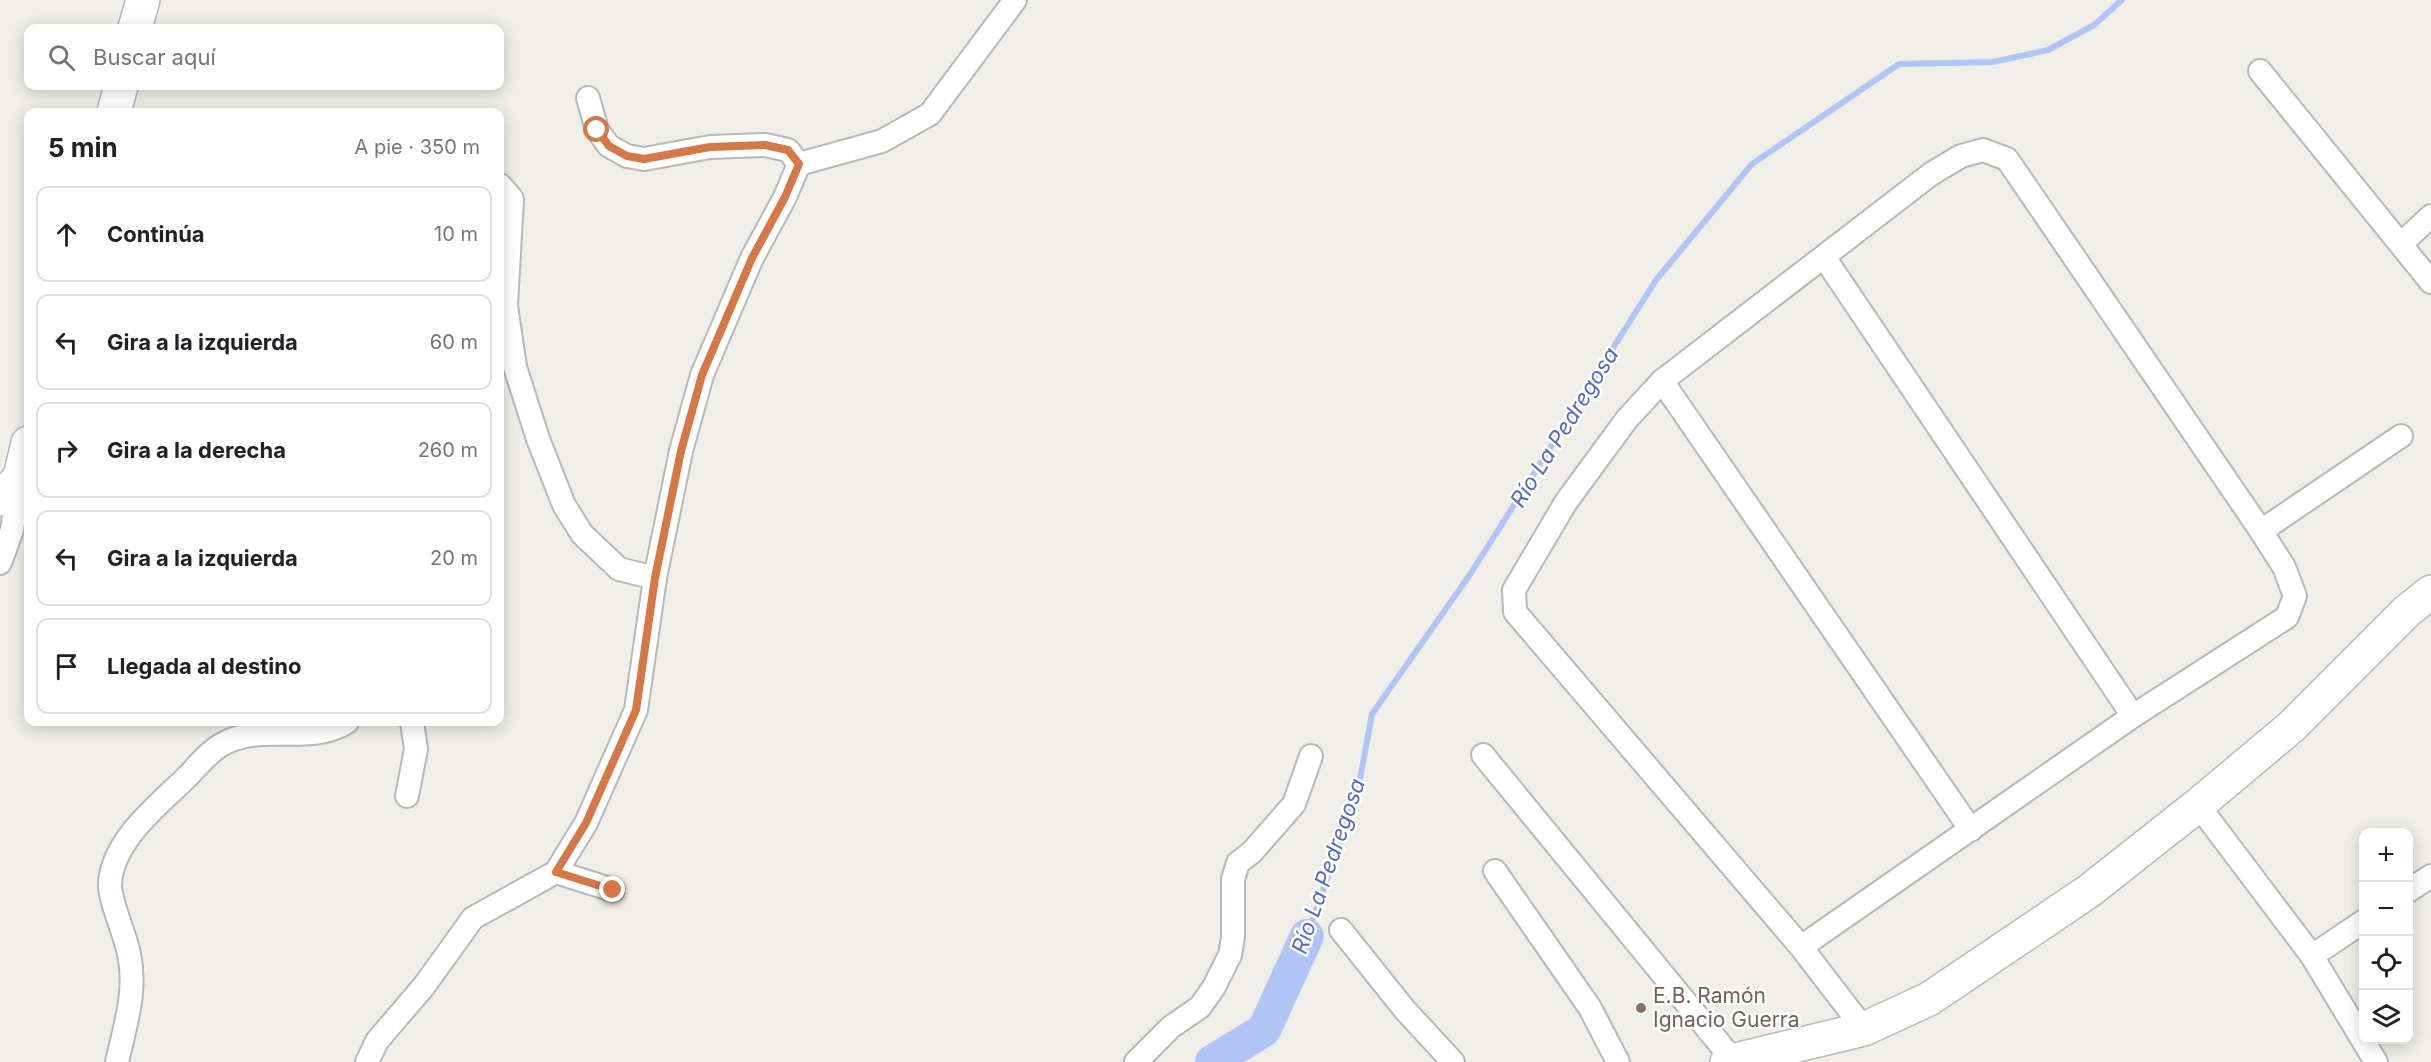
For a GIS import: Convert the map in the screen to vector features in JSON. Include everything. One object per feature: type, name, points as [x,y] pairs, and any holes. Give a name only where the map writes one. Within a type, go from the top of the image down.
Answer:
[{"type":"street","points":[[136,24],[143,0]]},
{"type":"street","points":[[799,164],[882,141],[930,114],[1016,0]]},
{"type":"street","points":[[2260,71],[2402,243],[2431,282]]},
{"type":"street","points":[[115,108],[120,90]]},
{"type":"street","points":[[588,98],[597,130],[609,146],[627,156],[644,159],[710,147],[765,145],[788,150],[799,164]]},
{"type":"street","points":[[1800,947],[2133,716],[2287,617],[2295,596],[2284,567],[2261,531],[2007,159],[1983,150],[1961,156],[1931,174],[1662,381],[1627,419],[1566,502],[1514,590],[1515,612],[1800,947],[1864,1029]]},
{"type":"street","points":[[367,1062],[377,1041],[424,986],[473,918],[556,872],[586,823],[636,710],[655,578],[681,451],[702,375],[752,258],[785,197],[799,164]]},
{"type":"street","points":[[504,190],[512,199],[506,306],[515,367],[538,439],[564,505],[582,534],[619,569],[655,578]]},
{"type":"street","points":[[2402,243],[2431,216]]},
{"type":"street","points":[[1824,257],[2133,716]]},
{"type":"street","points":[[1662,381],[1971,830]]},
{"type":"street","points":[[2261,531],[2401,436]]},
{"type":"street","points":[[0,563],[12,530],[10,488],[24,453]]},
{"type":"street","points":[[1483,755],[1730,1061],[1864,1029],[1939,992],[2089,891],[2198,805],[2291,727],[2407,611],[2431,592]]},
{"type":"street","points":[[117,1062],[133,994],[130,955],[110,885],[122,847],[136,827],[222,744],[264,734],[310,734],[339,726]]},
{"type":"street","points":[[407,796],[416,749],[413,726]]},
{"type":"street","points":[[1136,1062],[1171,1027],[1200,1007],[1214,987],[1230,955],[1233,937],[1233,879],[1238,863],[1252,852],[1294,804],[1311,756]]},
{"type":"street","points":[[2198,805],[2312,956],[2376,1062]]},
{"type":"street","points":[[1494,871],[1590,1008],[1618,1062]]},
{"type":"street","points":[[556,872],[613,890]]},
{"type":"street","points":[[2413,888],[2431,876]]},
{"type":"street","points":[[2312,956],[2359,924]]},
{"type":"street","points":[[1341,930],[1406,1010],[1453,1062]]},
{"type":"waterway","name":"Río La Pedregosa","points":[[1307,936],[1358,790],[1372,714],[1471,573],[1656,280],[1752,164],[1899,64],[1993,62],[2048,50],[2094,25],[2122,0]]},
{"type":"waterway","name":"Río La Pedregosa","points":[[1212,1062],[1264,1030],[1307,936]]},
{"type":"place","name":"E.B. Ramón Ignacio Guerra","points":[[1641,1008]]},
{"type":"route","points":[[597,130],[609,146],[627,156],[644,159],[710,147],[765,145],[788,150],[799,164],[785,197],[752,258],[702,375],[681,451],[655,578],[636,710],[586,823],[556,872],[613,890]]}]
